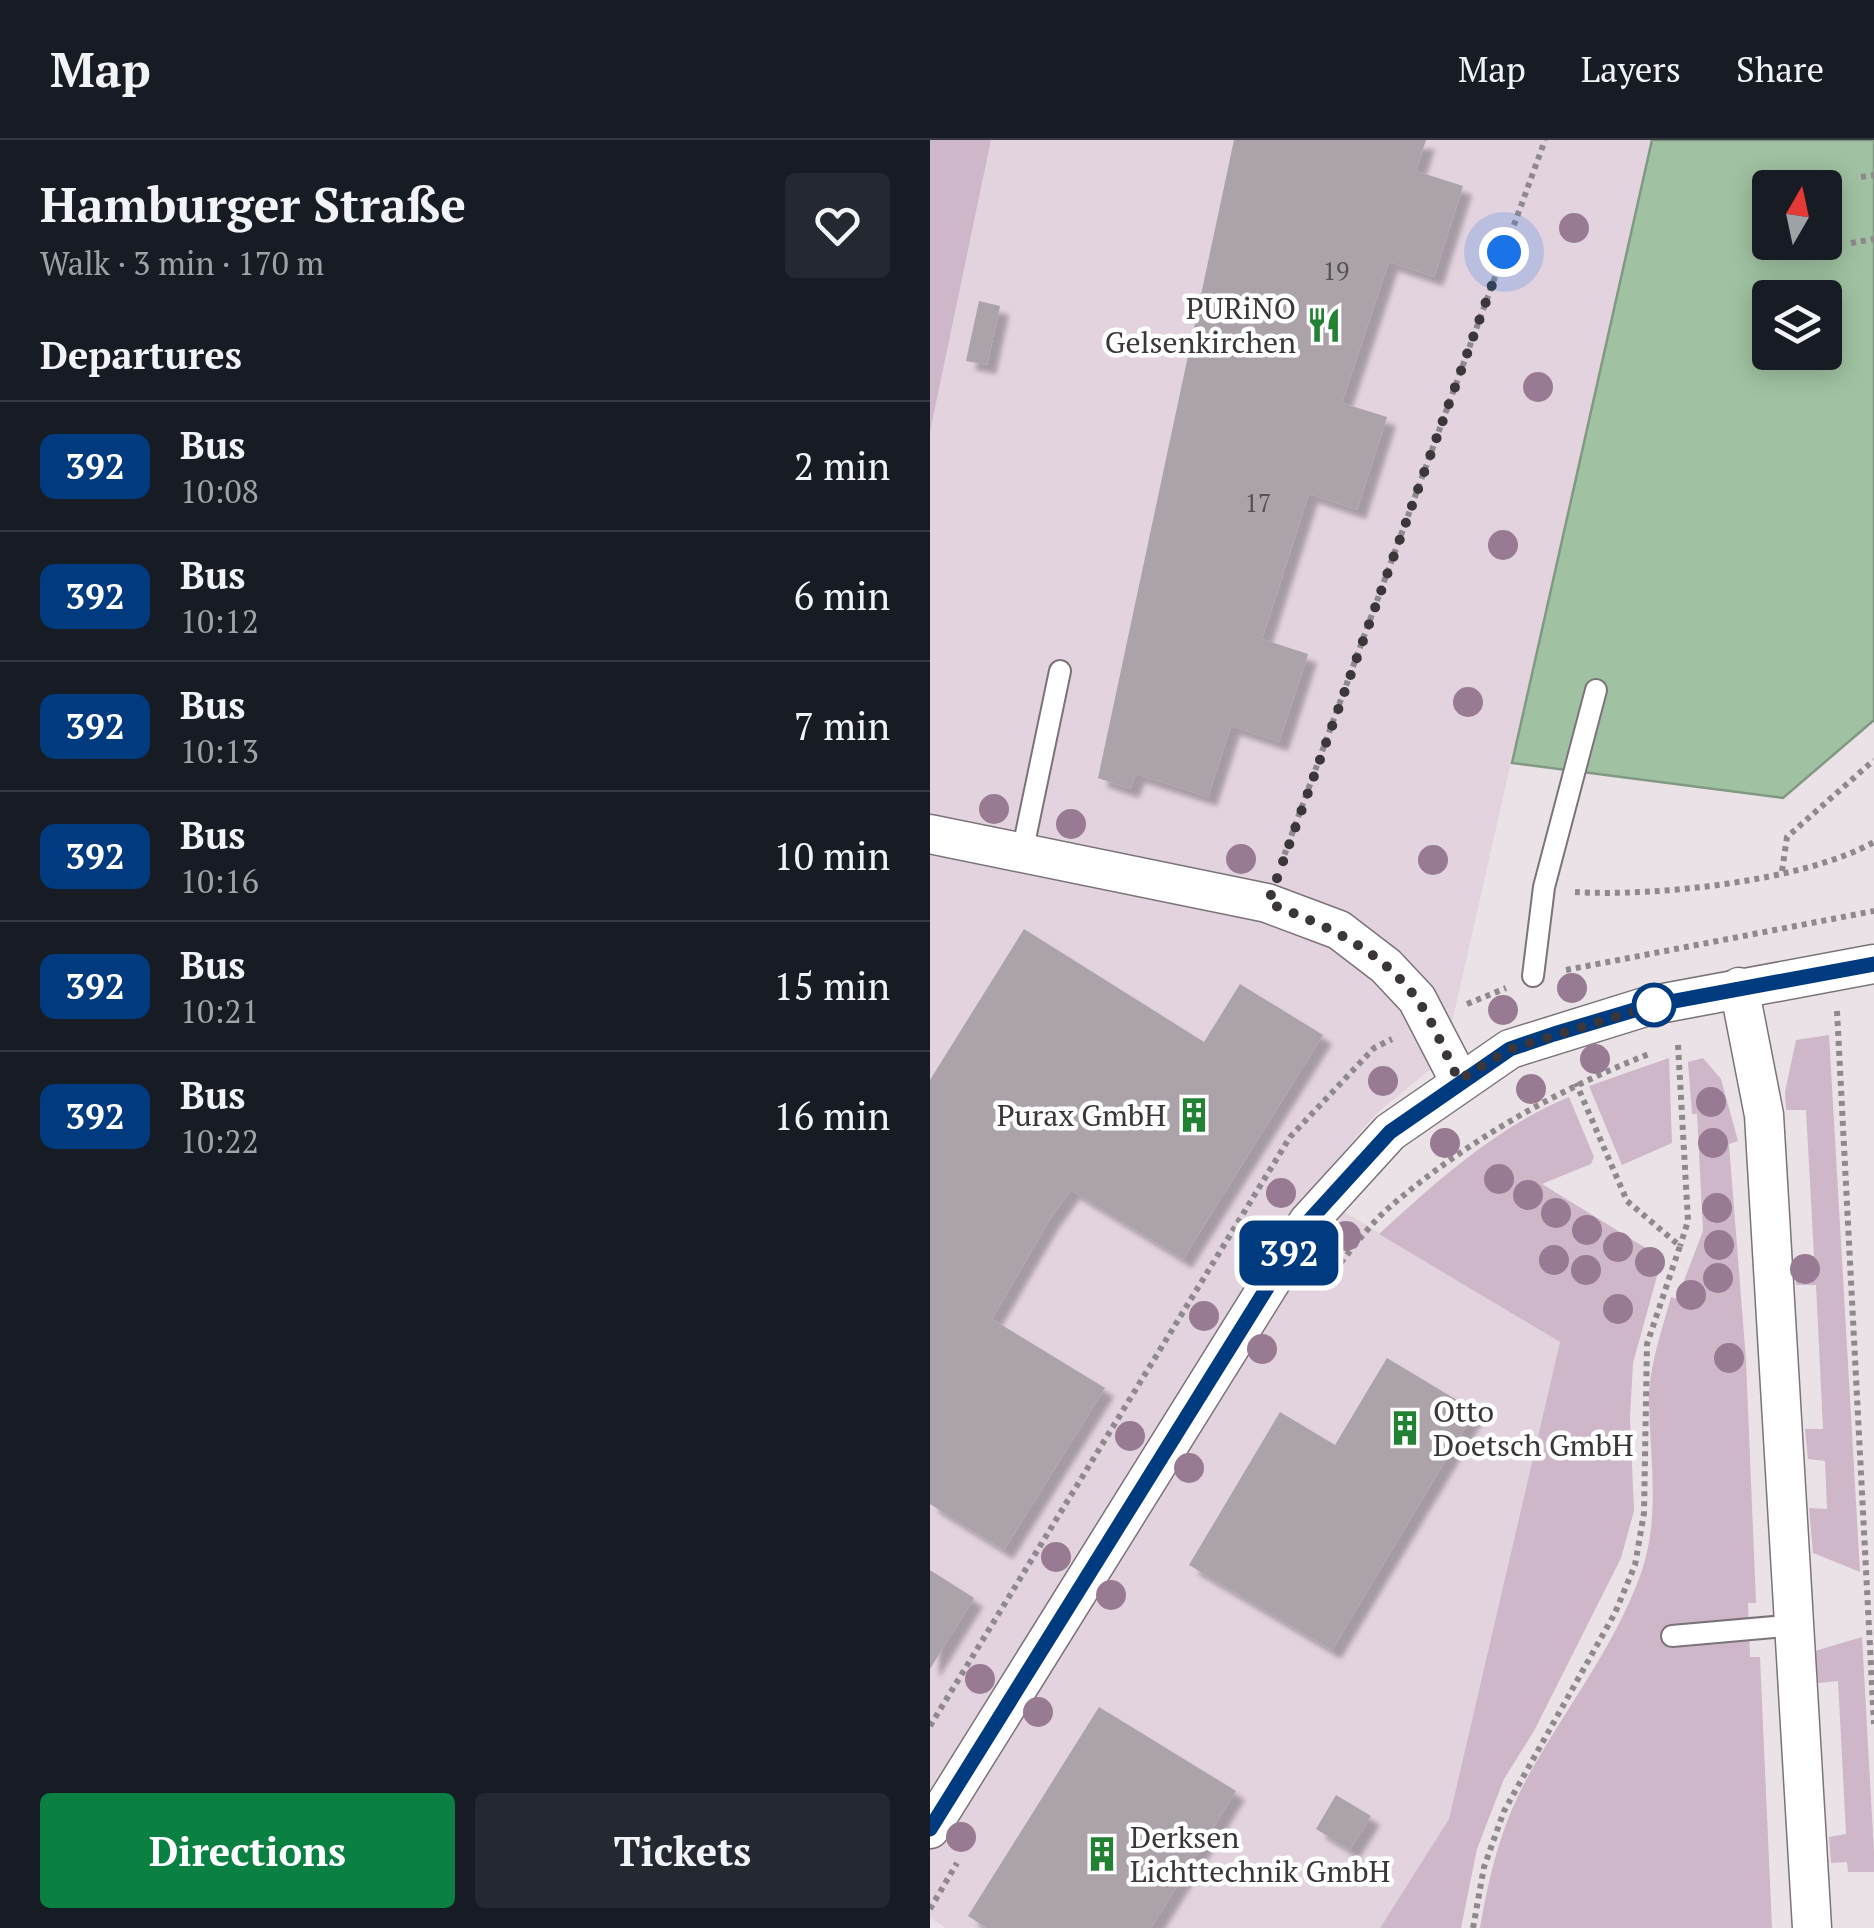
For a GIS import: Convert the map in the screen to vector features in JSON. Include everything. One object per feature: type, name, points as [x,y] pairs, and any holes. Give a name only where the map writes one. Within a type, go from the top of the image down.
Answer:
[{"type":"street","points":[[930,834],[1268,903],[1339,930],[1386,966],[1417,999],[1459,1080]]},
{"type":"street","points":[[930,1829],[1308,1222],[1390,1132],[1459,1080],[1510,1049],[1648,1006],[1874,964]]},
{"type":"street","points":[[1739,987],[1764,1115],[1812,1928]]},
{"type":"lane","points":[[1022,853],[1060,671]]},
{"type":"lane","points":[[1533,976],[1544,887],[1596,690]]},
{"type":"lane","points":[[1672,1636],[1796,1625]]},
{"type":"path","points":[[1268,903],[1545,140]]},
{"type":"path","points":[[1860,177],[1874,175]]},
{"type":"path","points":[[1850,243],[1874,239]]},
{"type":"path","points":[[1782,872],[1787,837],[1874,760]]},
{"type":"path","points":[[1544,887],[1580,893],[1710,886],[1842,860],[1874,842]]},
{"type":"path","points":[[1456,1010],[1533,976],[1874,910]]},
{"type":"path","points":[[1836,972],[1874,1724]]},
{"type":"path","points":[[930,1726],[1290,1136],[1374,1048],[1408,1031]]},
{"type":"path","points":[[1473,1928],[1484,1867],[1504,1811],[1615,1614],[1635,1566],[1644,1513],[1647,1344],[1688,1221],[1676,1044]]},
{"type":"path","points":[[1318,1290],[1389,1206],[1512,1116],[1576,1083],[1654,1052]]},
{"type":"path","points":[[1579,1091],[1627,1201],[1680,1246]]},
{"type":"path","points":[[930,1910],[962,1854]]},
{"type":"shaded area","points":[[930,140],[991,140],[930,432]]},
{"type":"shaded area","points":[[991,140],[1652,140],[1444,1058],[1376,1114],[1288,1216],[930,1797],[930,432]]},
{"type":"shaded area","points":[[1652,140],[1874,140],[1874,720],[1783,798],[1512,763]]},
{"type":"shaded area","points":[[1829,1035],[1860,1572],[1813,1553],[1809,1508],[1827,1509],[1825,1461],[1808,1459],[1805,1429],[1823,1429],[1816,1285],[1796,1285],[1795,1258],[1814,1256],[1806,1110],[1786,1110],[1785,1092],[1796,1040]]},
{"type":"shaded area","points":[[1669,1058],[1672,1143],[1622,1165],[1589,1086]]},
{"type":"shaded area","points":[[1703,1058],[1721,1079],[1738,1141],[1729,1144],[1746,1360],[1756,1603],[1748,1603],[1750,1657],[1760,1657],[1772,1928],[1480,1928],[1496,1854],[1516,1800],[1616,1630],[1646,1555],[1652,1511],[1651,1375],[1671,1297],[1677,1299],[1703,1231],[1697,1114],[1692,1114],[1688,1062]]},
{"type":"shaded area","points":[[1569,1097],[1594,1157],[1591,1164],[1542,1184],[1662,1258],[1633,1363],[1630,1418],[1634,1511],[1621,1558],[1534,1731],[1504,1779],[1477,1849],[1461,1928],[1380,1928],[1449,1819],[1560,1342],[1379,1234],[1492,1140]]},
{"type":"shaded area","points":[[1338,1208],[1560,1342],[1449,1819],[1380,1928],[946,1928],[930,1918],[930,1848]]},
{"type":"shaded area","points":[[1862,1637],[1874,1872],[1848,1872],[1847,1862],[1831,1863],[1829,1837],[1846,1834],[1838,1681],[1818,1683],[1815,1651]]},
{"type":"building","points":[[1234,140],[1426,140],[1416,171],[1463,186],[1434,277],[1389,262],[1342,403],[1387,417],[1357,510],[1309,494],[1262,639],[1308,654],[1279,742],[1231,726],[1208,797],[1136,774],[1130,789],[1098,778]]},
{"type":"building","points":[[979,301],[1000,306],[987,365],[966,361]]},
{"type":"building","points":[[1024,929],[1204,1042],[1240,984],[1323,1035],[1183,1259],[1071,1190],[1050,1219],[992,1319],[1105,1388],[1004,1550],[930,1504],[930,1080]]},
{"type":"building","points":[[1387,1358],[1475,1411],[1332,1650],[1189,1565],[1280,1412],[1335,1445]]},
{"type":"building","points":[[930,1570],[974,1598],[930,1669]]},
{"type":"building","name":"Derksen Lichttechnik GmbH","points":[[1099,1707],[1236,1791],[1151,1928],[987,1928],[968,1916]]},
{"type":"building","points":[[1336,1795],[1371,1816],[1350,1850],[1316,1829]]},
{"type":"bus line","name":"392","points":[[930,1829],[1308,1222],[1390,1132],[1459,1080],[1510,1049],[1648,1006],[1874,964]]},
{"type":"place","name":"PURiNO Gelsenkirchen","points":[[1324,325]]},
{"type":"place","name":"Purax GmbH","points":[[1194,1115]]},
{"type":"place","name":"Otto Doetsch GmbH","points":[[1405,1428]]},
{"type":"place","name":"Derksen Lichttechnik GmbH","points":[[1102,1854]]},
{"type":"route","points":[[1504,252],[1268,903],[1339,930],[1386,966],[1417,999],[1459,1080],[1510,1049],[1654,1005]]}]
